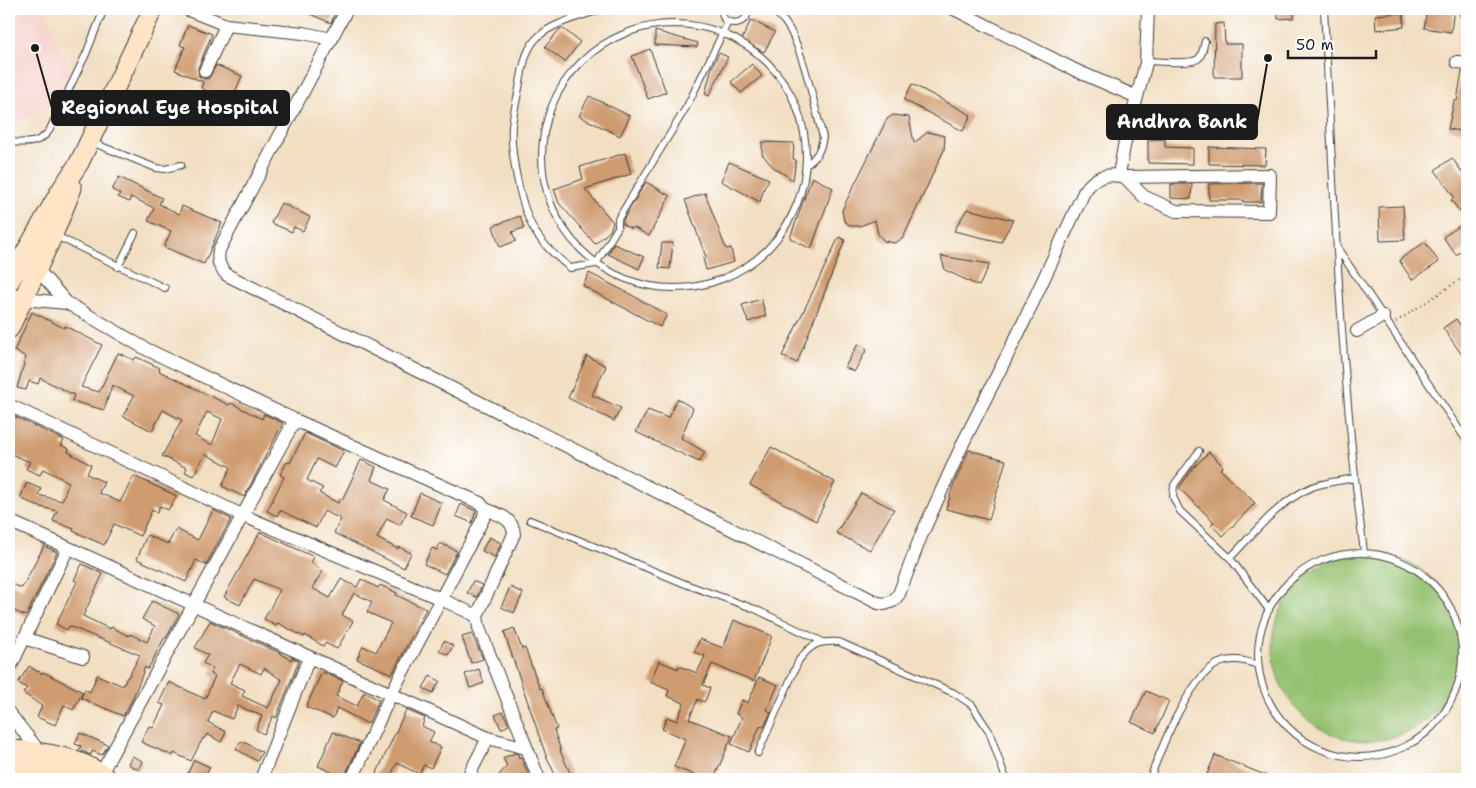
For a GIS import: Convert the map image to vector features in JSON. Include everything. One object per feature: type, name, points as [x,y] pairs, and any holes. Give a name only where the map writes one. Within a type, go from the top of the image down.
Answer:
[{"type":"main road","points":[[9,282],[14,257],[79,163],[152,9]]},
{"type":"main road","points":[[9,329],[15,296],[38,269],[70,195],[79,163]]},
{"type":"main road","points":[[9,750],[39,751],[71,760],[102,777]]},
{"type":"main road","points":[[9,766],[36,767],[65,774],[76,779]]},
{"type":"street","points":[[186,9],[226,25],[303,33],[332,39]]},
{"type":"street","points":[[348,9],[220,250],[217,260],[227,276],[878,603],[892,602],[899,594],[932,510],[1089,184],[1104,174],[1122,176],[1270,175],[1269,212],[1176,211],[1143,196],[1122,176]]},
{"type":"street","points":[[954,9],[1077,70],[1137,96]]},
{"type":"street","points":[[1122,176],[1124,146],[1146,61],[1148,9]]},
{"type":"street","points":[[205,71],[226,25]]},
{"type":"street","points":[[14,257],[38,269],[67,303],[146,349],[295,420],[480,503],[485,509],[504,517],[510,522],[514,528],[514,534],[477,616],[479,628],[539,779]]},
{"type":"street","points":[[15,296],[67,303]]},
{"type":"street","points":[[1357,330],[1387,321]]},
{"type":"street","points":[[9,405],[244,516],[477,616]]},
{"type":"street","points":[[102,777],[295,420]]},
{"type":"street","points":[[352,779],[391,694],[484,517],[485,509]]},
{"type":"street","points":[[9,521],[488,738],[526,748]]},
{"type":"street","points":[[9,670],[68,548]]},
{"type":"street","points":[[24,638],[83,656]]},
{"type":"street","points":[[261,779],[309,658]]},
{"type":"street","points":[[9,713],[39,751]]},
{"type":"street","points":[[467,779],[488,738]]},
{"type":"lane","points":[[9,142],[32,143],[40,140],[49,131],[86,54],[104,9]]},
{"type":"lane","points":[[602,9],[555,26],[540,35],[530,46],[524,61],[512,126],[514,164],[526,210],[535,232],[551,252],[570,268],[596,264],[618,228],[618,220],[687,106],[728,22]]},
{"type":"lane","points":[[721,9],[722,15],[728,22],[733,23],[746,18],[749,9]]},
{"type":"lane","points":[[768,9],[774,11],[790,30],[801,59],[823,137],[822,146],[818,154],[809,163]]},
{"type":"lane","points":[[1324,9],[1337,248],[1354,478],[1364,552]]},
{"type":"lane","points":[[675,26],[703,29],[722,37],[729,37],[752,48],[771,65],[788,86],[799,108],[807,136],[809,163],[805,189],[794,212],[776,238],[755,259],[731,274],[704,285],[678,288],[647,285],[625,280],[596,264],[565,234],[553,215],[544,192],[540,164],[541,131],[551,104],[568,76],[591,52],[618,36],[642,29],[675,26]]},
{"type":"lane","points":[[1146,61],[1192,62],[1200,58],[1204,41]]},
{"type":"lane","points":[[90,141],[156,168],[165,169],[181,165]]},
{"type":"lane","points":[[118,267],[135,233]]},
{"type":"lane","points":[[53,235],[165,288]]},
{"type":"lane","points":[[1337,248],[1467,441]]},
{"type":"lane","points":[[1199,451],[1174,485],[1173,497],[1180,511],[1230,558],[1269,610]]},
{"type":"lane","points":[[1230,558],[1280,506],[1295,496],[1314,486],[1354,478]]},
{"type":"lane","points":[[530,520],[688,585],[756,609],[821,641],[839,642],[954,693],[972,705],[989,732],[1006,779]]},
{"type":"lane","points":[[1364,552],[1401,560],[1432,581],[1445,596],[1454,612],[1465,649],[1461,674],[1453,699],[1439,720],[1420,738],[1400,749],[1378,756],[1355,758],[1333,754],[1312,746],[1285,725],[1274,712],[1261,682],[1258,665],[1259,640],[1269,610],[1278,594],[1295,576],[1316,562],[1339,554],[1364,552]]},
{"type":"lane","points":[[758,752],[800,660],[807,649],[821,641]]},
{"type":"lane","points":[[1150,779],[1180,709],[1200,679],[1217,664],[1229,660],[1242,659],[1258,665]]},
{"type":"path","points":[[1387,321],[1467,275]]},
{"type":"shaded area","points":[[9,9],[45,9],[76,88],[9,128]]},
{"type":"green space","points":[[1376,553],[1403,560],[1434,580],[1454,611],[1460,629],[1460,665],[1454,683],[1434,714],[1403,734],[1385,740],[1358,741],[1349,740],[1323,730],[1307,720],[1294,707],[1280,683],[1274,665],[1273,638],[1274,629],[1284,603],[1294,587],[1307,574],[1331,560],[1349,554]]},
{"type":"building","points":[[298,9],[337,9],[331,23]]},
{"type":"building","points":[[1278,9],[1294,9],[1294,18],[1278,19]]},
{"type":"building","points":[[1427,9],[1454,9],[1451,32],[1424,28]]},
{"type":"building","points":[[1403,13],[1404,27],[1376,30],[1375,15]]},
{"type":"building","points":[[751,20],[775,32],[764,52],[743,41]]},
{"type":"building","points":[[1224,23],[1225,44],[1242,44],[1242,77],[1214,77],[1215,24]]},
{"type":"building","points":[[188,25],[212,34],[198,68],[199,76],[205,79],[209,78],[216,65],[242,76],[231,101],[201,88],[203,82],[175,70],[185,47],[180,45]]},
{"type":"building","points":[[562,28],[580,42],[565,62],[545,47]]},
{"type":"building","points":[[655,31],[698,43],[697,47],[655,45]]},
{"type":"building","points":[[650,49],[666,92],[648,99],[632,56]]},
{"type":"building","points":[[719,53],[728,57],[709,96],[705,94],[712,67]]},
{"type":"building","points":[[752,64],[762,76],[741,93],[731,82]]},
{"type":"building","points":[[1462,71],[1467,71],[1467,132],[1448,129],[1454,101],[1457,101]]},
{"type":"building","points":[[912,84],[971,115],[963,131],[904,100]]},
{"type":"building","points":[[589,96],[630,116],[620,136],[579,116]]},
{"type":"building","points":[[893,115],[909,117],[914,143],[928,132],[945,136],[944,150],[903,238],[895,243],[884,241],[878,234],[875,220],[860,226],[851,226],[844,221],[842,210],[887,119]]},
{"type":"building","points":[[1165,139],[1165,147],[1193,148],[1193,164],[1148,163],[1148,140]]},
{"type":"building","points":[[762,142],[794,143],[793,159],[796,160],[793,180],[773,167],[762,154]]},
{"type":"building","points":[[1209,147],[1266,149],[1265,165],[1209,164]]},
{"type":"building","points":[[625,153],[631,174],[585,189],[613,222],[610,231],[595,244],[559,203],[554,189],[583,179],[580,167]]},
{"type":"building","points":[[1452,158],[1467,179],[1467,221],[1451,200],[1454,197],[1435,170]]},
{"type":"building","points":[[729,162],[769,179],[760,202],[721,181]]},
{"type":"building","points":[[119,177],[162,198],[159,204],[179,214],[182,206],[222,223],[204,264],[164,247],[171,231],[148,221],[154,208],[131,197],[129,202],[118,197],[120,194],[112,190]]},
{"type":"building","points":[[812,177],[833,188],[811,249],[790,238]]},
{"type":"building","points":[[646,182],[670,196],[649,236],[633,227],[632,229],[623,225],[623,220]]},
{"type":"building","points":[[1262,183],[1261,202],[1209,200],[1209,184]]},
{"type":"building","points":[[1171,184],[1192,184],[1191,199],[1171,198]]},
{"type":"building","points":[[705,193],[726,249],[731,248],[734,262],[706,270],[703,258],[706,257],[685,200]]},
{"type":"building","points":[[281,203],[310,217],[303,231],[294,227],[292,232],[271,223]]},
{"type":"building","points":[[1403,206],[1405,240],[1380,241],[1379,207]]},
{"type":"building","points":[[967,209],[1013,220],[1001,242],[954,231]]},
{"type":"building","points":[[520,216],[524,228],[512,232],[516,241],[500,247],[493,226]]},
{"type":"building","points":[[1467,221],[1467,247],[1456,255],[1443,237]]},
{"type":"building","points":[[839,237],[845,240],[797,363],[782,356]]},
{"type":"building","points":[[1425,242],[1439,262],[1412,280],[1399,260]]},
{"type":"building","points":[[662,243],[673,243],[670,269],[659,268]]},
{"type":"building","points":[[614,244],[644,257],[639,269],[608,254]]},
{"type":"building","points":[[941,256],[990,264],[979,286],[945,270]]},
{"type":"building","points":[[589,273],[667,315],[660,327],[583,286]]},
{"type":"building","points":[[761,299],[766,316],[748,322],[742,305]]},
{"type":"building","points":[[32,312],[102,345],[81,387],[99,392],[118,353],[134,360],[136,357],[160,368],[159,371],[262,419],[264,414],[283,423],[244,497],[222,486],[231,467],[205,454],[193,476],[185,472],[187,468],[162,456],[182,420],[163,410],[152,431],[123,416],[134,396],[112,385],[104,410],[72,401],[74,395],[40,378],[38,384],[29,381],[26,390],[17,388],[26,357],[14,351]],"holes":[[[207,412],[222,419],[212,445],[195,436]]]},
{"type":"building","points":[[1456,319],[1467,334],[1467,362],[1443,328]]},
{"type":"building","points":[[858,344],[867,349],[854,372],[845,367]]},
{"type":"building","points":[[587,356],[606,366],[592,395],[621,408],[614,421],[568,398]]},
{"type":"building","points":[[677,399],[693,408],[681,438],[705,452],[699,462],[636,432],[648,410],[668,418]]},
{"type":"building","points":[[9,414],[64,440],[61,445],[69,449],[68,452],[91,465],[87,474],[104,482],[99,493],[120,502],[134,476],[177,496],[168,510],[160,506],[157,513],[152,510],[140,536],[114,524],[104,545],[73,531],[74,529],[53,521],[57,511],[37,506],[20,498],[27,483],[41,489],[38,495],[62,501],[69,482],[43,469],[40,475],[26,469],[30,462],[9,453]]},
{"type":"building","points":[[305,433],[344,451],[335,468],[317,459],[307,480],[323,488],[319,493],[338,503],[340,499],[342,500],[361,460],[376,467],[371,480],[390,489],[384,500],[407,512],[400,525],[387,518],[377,538],[398,549],[399,547],[411,553],[404,568],[334,533],[341,519],[324,511],[316,528],[280,510],[277,516],[267,511],[284,477],[280,475],[287,462],[290,463]]},
{"type":"building","points":[[771,447],[835,482],[816,521],[750,485]]},
{"type":"building","points":[[969,450],[1006,460],[989,520],[946,509],[953,486]]},
{"type":"building","points":[[1209,452],[1223,466],[1220,469],[1255,503],[1223,536],[1211,525],[1214,522],[1179,488],[1193,468]]},
{"type":"building","points":[[420,493],[442,503],[433,525],[411,516]]},
{"type":"building","points":[[861,493],[894,509],[870,550],[836,533]]},
{"type":"building","points":[[461,504],[476,511],[472,523],[456,516]]},
{"type":"building","points":[[213,510],[231,519],[206,565],[196,560],[186,582],[137,559],[147,535],[168,544],[176,529],[198,540]]},
{"type":"building","points":[[260,532],[314,557],[311,563],[323,571],[312,588],[330,598],[341,579],[357,587],[361,579],[378,588],[380,585],[426,609],[392,674],[357,659],[363,646],[376,652],[391,623],[367,612],[372,602],[354,593],[342,615],[353,621],[337,649],[325,643],[323,646],[305,635],[304,637],[278,623],[276,626],[264,619],[280,590],[254,579],[240,605],[224,597]]},
{"type":"building","points":[[489,537],[501,543],[495,557],[482,551]]},
{"type":"building","points":[[440,543],[457,551],[445,574],[424,564],[432,548],[437,550]]},
{"type":"building","points":[[44,546],[57,552],[26,616],[9,609],[9,583],[22,588]]},
{"type":"building","points":[[82,564],[103,574],[83,616],[110,629],[111,627],[147,642],[155,626],[142,619],[152,601],[179,614],[148,669],[145,667],[133,698],[123,716],[81,698],[85,689],[90,692],[97,675],[123,686],[140,655],[69,626],[67,630],[56,624],[77,582],[74,580]]},
{"type":"building","points":[[473,581],[482,585],[477,597],[467,593]]},
{"type":"building","points":[[510,587],[523,593],[514,613],[501,607]]},
{"type":"building","points":[[734,620],[772,636],[754,681],[712,664],[703,685],[710,688],[706,699],[704,702],[698,699],[689,719],[732,736],[714,779],[705,779],[674,767],[686,739],[662,729],[667,717],[677,721],[684,703],[667,696],[669,690],[650,682],[659,661],[678,669],[679,666],[697,673],[705,656],[694,652],[700,639],[723,648]]},
{"type":"building","points":[[210,621],[280,653],[291,660],[292,658],[299,661],[276,718],[273,716],[264,734],[256,730],[262,716],[238,706],[232,719],[213,711],[208,722],[226,732],[221,742],[207,734],[191,761],[174,753],[173,756],[141,742],[149,726],[153,728],[164,705],[159,703],[169,682],[205,699],[215,676],[210,674],[213,668],[203,663],[208,655],[195,648]],"holes":[[[240,664],[261,674],[264,668],[282,680],[268,708],[242,696],[245,690],[230,683]]]},
{"type":"building","points":[[514,628],[522,649],[525,648],[540,689],[542,688],[557,729],[554,730],[560,751],[573,779],[557,779],[545,753],[504,632]]},
{"type":"building","points":[[472,634],[483,659],[471,663],[462,637]]},
{"type":"building","points":[[444,641],[453,646],[448,655],[439,651]]},
{"type":"building","points":[[29,666],[42,674],[43,672],[83,692],[73,710],[64,705],[55,725],[37,717],[42,706],[23,693],[27,688],[18,683]]},
{"type":"building","points":[[479,669],[484,683],[470,688],[465,674]]},
{"type":"building","points":[[322,672],[343,681],[336,696],[357,706],[364,692],[379,700],[368,724],[337,708],[333,718],[306,707]]},
{"type":"building","points":[[430,676],[440,681],[433,693],[423,688]]},
{"type":"building","points":[[759,677],[778,685],[767,710],[771,712],[764,727],[760,726],[749,752],[731,744],[742,717],[736,714],[740,704],[742,700],[748,703]]},
{"type":"building","points":[[1146,691],[1169,701],[1155,733],[1131,722]]},
{"type":"building","points":[[406,710],[425,718],[422,726],[434,732],[429,742],[441,747],[431,768],[424,765],[419,774],[397,763],[389,779],[374,779]]},
{"type":"building","points":[[503,712],[509,725],[501,729],[495,715]]},
{"type":"building","points":[[333,732],[360,743],[344,778],[318,766]]},
{"type":"building","points":[[80,733],[108,745],[102,755],[92,751],[91,755],[79,750],[81,746],[75,744]]},
{"type":"building","points":[[240,742],[244,742],[262,752],[257,761],[236,749]]},
{"type":"building","points":[[515,753],[518,754],[519,758],[521,757],[530,779],[495,779],[507,766],[503,758]]},
{"type":"building","points":[[1215,755],[1275,779],[1205,779]]},
{"type":"building","points":[[132,756],[143,761],[139,770],[128,764]]},
{"type":"building","points":[[194,760],[210,767],[204,779],[185,779]]},
{"type":"place","name":"Regional Eye Hospital","points":[[35,48]]},
{"type":"place","name":"Andhra Bank","points":[[1268,58]]}]
